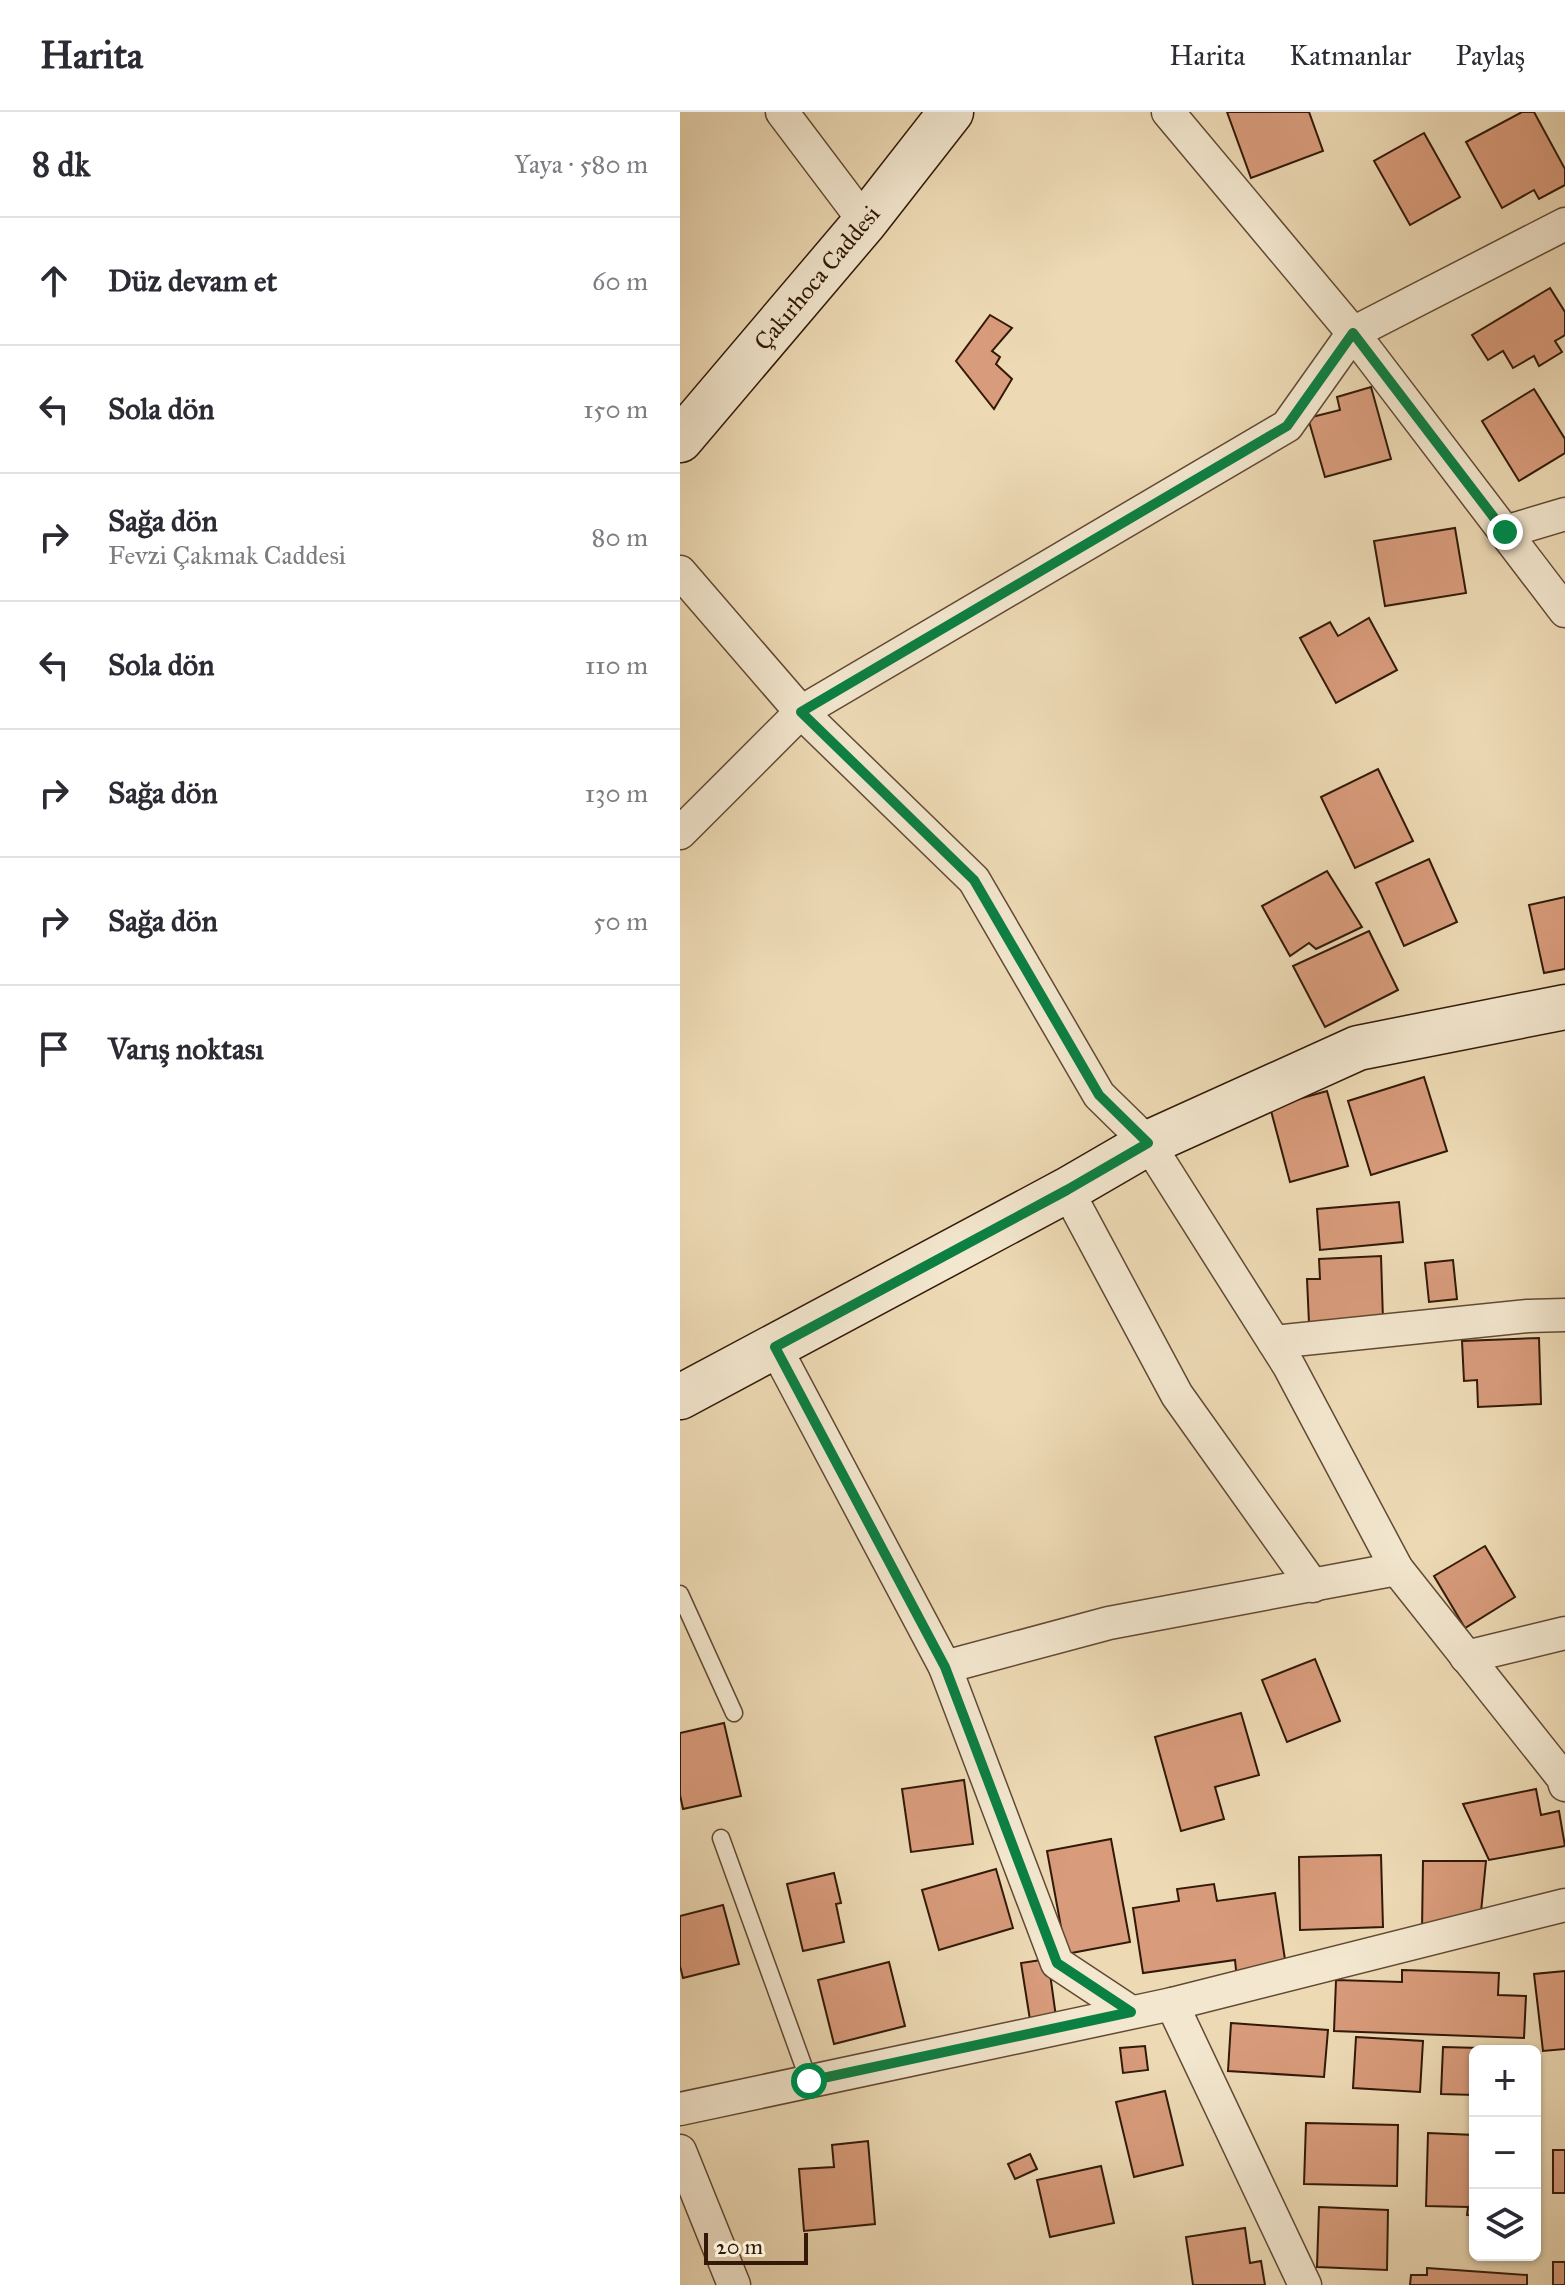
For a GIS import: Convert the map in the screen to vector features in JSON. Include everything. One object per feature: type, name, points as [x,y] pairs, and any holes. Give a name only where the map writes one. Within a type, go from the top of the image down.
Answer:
[{"type":"street","points":[[782,112],[865,222]]},
{"type":"street","name":"Çakırhoca Caddesi","points":[[680,440],[865,222],[951,112]]},
{"type":"street","points":[[1168,112],[1353,333],[1565,611]]},
{"type":"street","points":[[680,833],[801,712],[1287,426],[1353,333],[1565,224]]},
{"type":"street","points":[[1505,532],[1565,514]]},
{"type":"street","points":[[680,572],[801,712],[974,880],[1099,1095],[1148,1143],[1274,1342],[1397,1569],[1563,1778],[1565,1785]]},
{"type":"street","points":[[680,1397],[1067,1190],[1148,1143],[1358,1048],[1565,1007]]},
{"type":"street","points":[[1067,1190],[1177,1395],[1313,1586]]},
{"type":"street","points":[[1274,1342],[1528,1316],[1565,1315]]},
{"type":"street","points":[[775,1347],[945,1667],[1057,1963],[1131,2012]]},
{"type":"street","points":[[945,1667],[1109,1623],[1397,1569]]},
{"type":"street","points":[[1466,1657],[1565,1633]]},
{"type":"street","points":[[680,2109],[1172,2004],[1565,1905]]},
{"type":"street","points":[[1172,2004],[1305,2285]]},
{"type":"street","points":[[680,2151],[734,2285]]},
{"type":"lane","points":[[680,1594],[734,1713]]},
{"type":"lane","points":[[721,1838],[809,2081]]},
{"type":"building","points":[[1227,112],[1309,112],[1323,151],[1251,178]]},
{"type":"building","points":[[1522,112],[1534,112],[1565,169],[1565,185],[1539,199],[1534,190],[1502,208],[1466,142]]},
{"type":"building","points":[[1424,133],[1460,197],[1410,225],[1374,161]]},
{"type":"building","points":[[1550,288],[1565,312],[1565,335],[1555,341],[1562,352],[1539,366],[1534,356],[1513,368],[1503,351],[1488,360],[1472,335]]},
{"type":"building","points":[[990,315],[1012,328],[992,351],[1000,357],[996,364],[1012,379],[994,409],[956,361]]},
{"type":"building","points":[[1371,387],[1391,459],[1325,477],[1308,418],[1340,410],[1337,397]]},
{"type":"building","points":[[1534,389],[1565,439],[1565,453],[1519,481],[1482,421]]},
{"type":"building","points":[[1455,528],[1466,593],[1385,606],[1374,541]]},
{"type":"building","points":[[1369,618],[1397,670],[1336,703],[1300,638],[1330,622],[1338,636]]},
{"type":"building","points":[[1378,769],[1413,841],[1355,868],[1321,797]]},
{"type":"building","points":[[1429,859],[1457,922],[1404,946],[1376,883]]},
{"type":"building","points":[[1327,871],[1362,927],[1316,949],[1309,943],[1290,956],[1262,906]]},
{"type":"building","points":[[1565,897],[1565,969],[1544,973],[1529,905]]},
{"type":"building","points":[[1369,931],[1398,990],[1325,1027],[1293,966]]},
{"type":"building","points":[[1424,1077],[1447,1151],[1371,1175],[1348,1101]]},
{"type":"building","points":[[1327,1091],[1348,1166],[1290,1182],[1270,1107]]},
{"type":"building","points":[[1399,1202],[1403,1242],[1320,1250],[1317,1209]]},
{"type":"building","points":[[1381,1256],[1383,1320],[1309,1323],[1307,1279],[1320,1279],[1319,1259]]},
{"type":"building","points":[[1453,1260],[1457,1299],[1429,1302],[1425,1263]]},
{"type":"building","points":[[1539,1338],[1541,1404],[1478,1407],[1477,1380],[1464,1381],[1462,1341]]},
{"type":"building","points":[[1485,1546],[1515,1597],[1465,1628],[1434,1576]]},
{"type":"building","points":[[1315,1659],[1340,1721],[1287,1742],[1262,1680]]},
{"type":"building","points":[[1241,1713],[1259,1775],[1215,1787],[1224,1819],[1181,1831],[1155,1737]]},
{"type":"building","points":[[724,1723],[741,1796],[683,1809],[680,1795],[680,1733]]},
{"type":"building","points":[[964,1780],[973,1844],[911,1852],[902,1789]]},
{"type":"building","points":[[1536,1789],[1541,1815],[1559,1811],[1565,1846],[1489,1860],[1463,1804]]},
{"type":"building","points":[[1111,1839],[1130,1942],[1066,1954],[1047,1851]]},
{"type":"building","points":[[1381,1855],[1383,1927],[1300,1930],[1299,1857]]},
{"type":"building","points":[[1423,1861],[1486,1861],[1480,1922],[1422,1931]]},
{"type":"building","points":[[996,1869],[1013,1928],[939,1950],[922,1890]]},
{"type":"building","points":[[834,1873],[841,1903],[836,1904],[844,1942],[803,1951],[787,1884]]},
{"type":"building","points":[[1214,1884],[1217,1901],[1275,1893],[1287,1973],[1237,1980],[1235,1960],[1143,1973],[1133,1908],[1179,1901],[1177,1889]]},
{"type":"building","points":[[723,1905],[739,1964],[683,1978],[680,1966],[680,1916]]},
{"type":"building","points":[[1048,1959],[1056,2017],[1030,2020],[1021,1963]]},
{"type":"building","points":[[889,1962],[905,2026],[834,2044],[818,1980]]},
{"type":"building","points":[[1402,1970],[1499,1973],[1498,1995],[1526,1996],[1524,2038],[1334,2031],[1336,1980],[1402,1982]]},
{"type":"building","points":[[1565,1971],[1565,2049],[1543,2051],[1534,1974]]},
{"type":"building","points":[[1231,2023],[1328,2030],[1324,2077],[1228,2071]]},
{"type":"building","points":[[1356,2037],[1423,2041],[1420,2092],[1353,2088]]},
{"type":"building","points":[[1145,2046],[1148,2070],[1123,2073],[1120,2048]]},
{"type":"building","points":[[1443,2047],[1469,2048],[1469,2095],[1441,2094]]},
{"type":"building","points":[[1165,2091],[1183,2165],[1134,2177],[1116,2102]]},
{"type":"building","points":[[1306,2123],[1398,2125],[1397,2186],[1304,2184]]},
{"type":"building","points":[[1428,2133],[1469,2135],[1469,2215],[1468,2207],[1426,2206]]},
{"type":"building","points":[[868,2141],[875,2224],[804,2231],[799,2169],[834,2167],[832,2145]]},
{"type":"building","points":[[1553,2150],[1565,2150],[1565,2193],[1553,2193]]},
{"type":"building","points":[[1030,2154],[1037,2169],[1015,2179],[1008,2164]]},
{"type":"building","points":[[1101,2166],[1114,2223],[1050,2237],[1037,2180]]},
{"type":"building","points":[[1319,2207],[1388,2210],[1387,2270],[1317,2267]]},
{"type":"building","points":[[1245,2228],[1250,2263],[1261,2261],[1265,2285],[1193,2285],[1186,2237]]},
{"type":"building","points":[[1553,2262],[1565,2262],[1565,2285],[1553,2285]]},
{"type":"building","points":[[1427,2268],[1527,2275],[1527,2285],[1410,2285],[1411,2275],[1427,2275]]},
{"type":"route","points":[[809,2081],[1131,2012],[1057,1963],[945,1667],[775,1347],[1148,1143],[1099,1095],[974,880],[801,712],[1287,426],[1353,333],[1505,532]]}]
